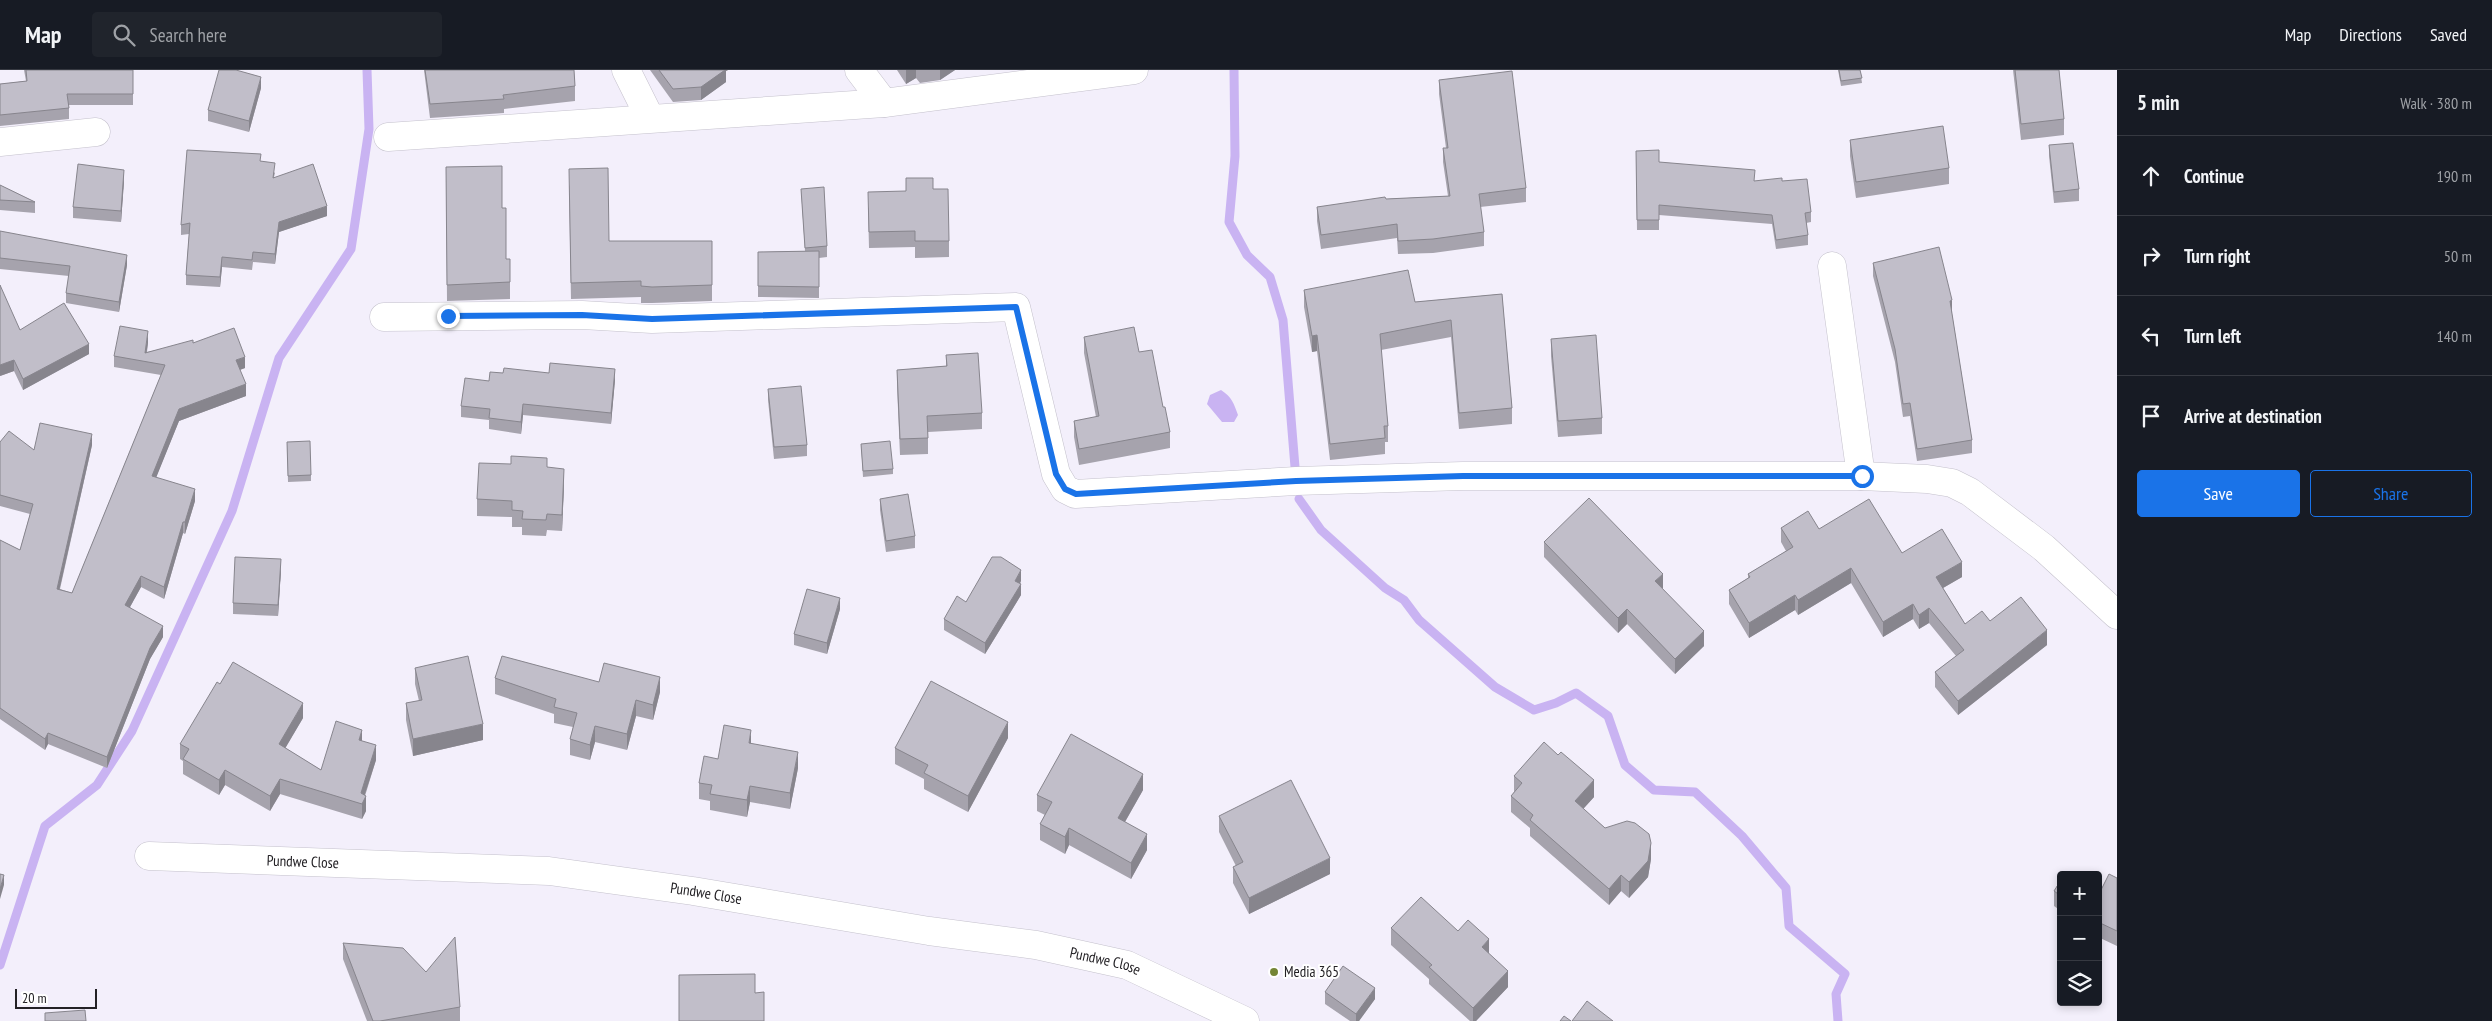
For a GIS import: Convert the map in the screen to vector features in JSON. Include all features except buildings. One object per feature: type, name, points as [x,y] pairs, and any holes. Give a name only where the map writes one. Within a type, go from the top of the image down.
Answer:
[{"type":"street","points":[[626,70],[650,118]]},
{"type":"street","points":[[860,70],[884,103]]},
{"type":"street","points":[[388,136],[884,103],[1099,72],[1134,70]]},
{"type":"street","points":[[0,142],[96,132]]},
{"type":"street","points":[[1832,266],[1862,476]]},
{"type":"street","points":[[384,318],[582,315],[652,319],[1016,307],[1056,474],[1065,489],[1076,494],[1296,481],[1463,476],[1862,476],[1927,479],[1952,482],[1970,492],[2044,548],[2117,615]]},
{"type":"street","name":"Pundwe Close","points":[[149,856],[549,872],[693,891],[929,930],[1036,945],[1128,965],[1245,1021]]},
{"type":"shaded area","points":[[1221,390],[1230,398],[1235,407],[1238,415],[1234,422],[1222,422],[1207,404],[1210,395]]},
{"type":"waterway","points":[[0,965],[45,826],[97,785],[132,731],[232,511],[279,358],[351,249],[369,129],[367,70]]},
{"type":"waterway","points":[[1234,70],[1235,156],[1229,222],[1247,255],[1270,277],[1283,320],[1295,467]]},
{"type":"waterway","points":[[1299,499],[1321,530],[1385,588],[1404,600],[1419,620],[1495,687],[1534,710],[1556,703],[1576,693],[1608,716],[1625,765],[1654,790],[1695,792],[1742,836],[1786,888],[1789,926],[1845,974],[1836,994],[1838,1021]]},
{"type":"place","name":"Media 365","points":[[1274,972]]},
{"type":"route","points":[[448,316],[582,315],[652,319],[828,315],[1016,307],[1056,474],[1065,489],[1076,494],[1296,481],[1463,476],[1862,476]]}]
